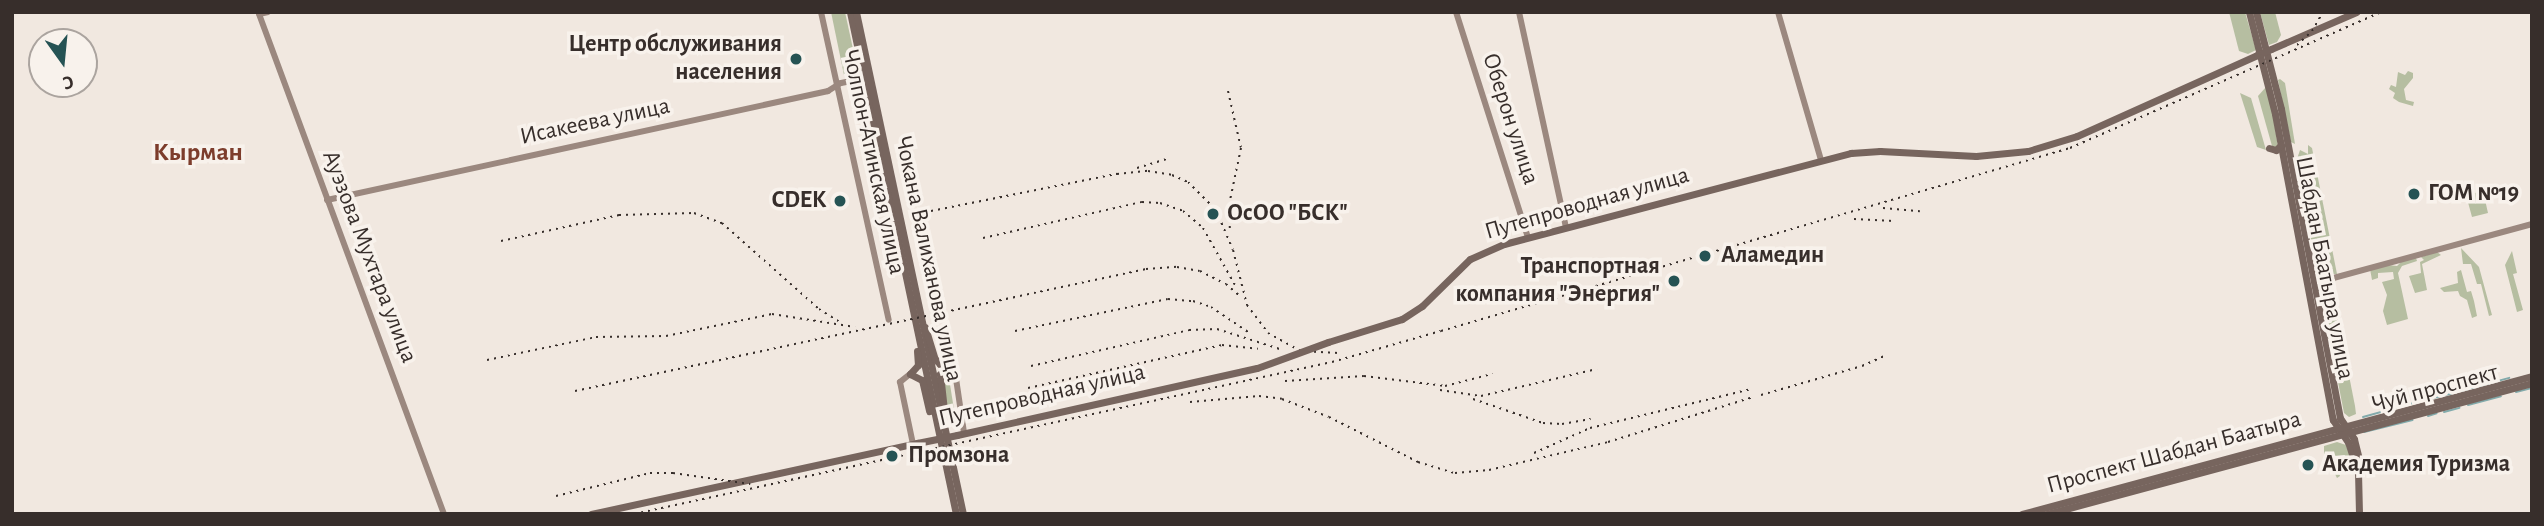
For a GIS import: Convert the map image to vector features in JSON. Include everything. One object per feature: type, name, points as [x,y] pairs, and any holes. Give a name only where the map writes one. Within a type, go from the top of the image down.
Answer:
[{"type":"main road","name":"Чокана Валиханова улица","points":[[850,12],[867,78]]},
{"type":"main road","name":"Чокана Валиханова улица","points":[[856,12],[867,78],[918,322],[962,514]]},
{"type":"main road","name":"Шабдан Баатыра улица","points":[[2249,12],[2285,146],[2343,430]]},
{"type":"main road","points":[[2256,12],[2285,146],[2276,152]]},
{"type":"main road","name":"Путепроводная улица","points":[[591,514],[1257,368],[1402,319],[1422,306],[1470,259],[1494,247],[1821,160],[1867,152],[1985,156],[2028,151],[2077,136],[2356,12]]},
{"type":"main road","name":"Шабдан Баатыра улица","points":[[2285,146],[2276,152],[2343,430]]},
{"type":"main road","points":[[918,322],[937,362],[954,365]]},
{"type":"main road","points":[[918,322],[919,363],[907,375],[922,380],[930,412],[941,429]]},
{"type":"main road","points":[[941,429],[945,409],[939,379],[942,371],[954,365]]},
{"type":"main road","name":"Чуй проспект","points":[[2343,430],[2360,428],[2509,386],[2532,376]]},
{"type":"main road","name":"Чуй проспект","points":[[2343,430],[2509,386],[2532,383]]},
{"type":"main road","points":[[2360,428],[2357,432],[2363,479],[2361,514]]},
{"type":"main road","name":"Чокана Валиханова улица","points":[[941,429],[956,514]]},
{"type":"main road","points":[[2343,430],[2358,453]]},
{"type":"main road","points":[[2343,430],[2358,472],[2361,514]]},
{"type":"main road","name":"Проспект Шабдан Баатыра","points":[[2022,514],[2343,430]]},
{"type":"main road","name":"Проспект Шабдан Баатыра","points":[[2047,514],[2343,430]]},
{"type":"street","name":"Ауэзова Мухтара улица","points":[[268,12],[259,14],[444,514]]},
{"type":"street","name":"Чолпон-Атинская улица","points":[[821,12],[841,84],[888,320]]},
{"type":"street","name":"Оберон улица","points":[[1456,12],[1528,237]]},
{"type":"street","points":[[1519,12],[1566,228]]},
{"type":"street","points":[[1779,12],[1821,160]]},
{"type":"street","name":"Исакеева улица","points":[[327,200],[660,129],[828,91],[841,84],[867,78]]},
{"type":"street","points":[[2315,283],[2532,224]]},
{"type":"street","points":[[954,365],[961,434]]},
{"type":"street","points":[[907,375],[900,382],[915,444]]},
{"type":"green space","points":[[831,12],[845,12],[858,72],[844,75]]},
{"type":"green space","points":[[2229,12],[2245,12],[2256,50],[2248,54],[2239,51]]},
{"type":"green space","points":[[2260,12],[2275,12],[2281,35],[2277,42],[2269,45]]},
{"type":"green space","points":[[2408,71],[2413,73],[2413,78],[2404,89],[2406,100],[2414,102],[2413,106],[2393,98],[2395,93],[2389,89],[2391,85],[2396,87],[2398,72],[2405,75]]},
{"type":"green space","points":[[2278,80],[2285,83],[2295,144],[2291,142]]},
{"type":"green space","points":[[2266,87],[2278,147],[2272,146],[2258,96]]},
{"type":"green space","points":[[2240,93],[2251,98],[2266,150],[2257,147]]},
{"type":"green space","points":[[2308,145],[2312,148],[2337,274],[2322,274],[2318,279],[2297,159],[2300,150],[2308,154]]},
{"type":"green space","points":[[2483,191],[2488,213],[2472,217],[2466,195]]},
{"type":"green space","points":[[2461,248],[2479,267],[2492,315],[2489,316],[2481,284],[2477,284],[2471,264],[2463,264]]},
{"type":"green space","points":[[2512,251],[2517,273],[2513,274],[2523,310],[2517,312],[2505,265]]},
{"type":"green space","points":[[2437,252],[2441,255],[2422,264],[2427,290],[2415,293],[2409,276],[2421,273],[2420,262],[2424,260],[2421,257]]},
{"type":"green space","points":[[2416,258],[2417,261],[2402,266],[2398,273],[2408,319],[2387,325],[2383,311],[2387,295],[2382,282],[2394,279],[2393,272],[2378,273],[2378,278],[2372,280],[2370,269],[2397,266],[2402,261]]},
{"type":"green space","points":[[2461,270],[2467,292],[2471,291],[2474,301],[2477,316],[2472,318],[2467,300],[2460,296],[2458,291],[2444,292],[2440,288],[2458,283],[2457,272]]},
{"type":"green space","points":[[2331,284],[2355,406],[2356,414],[2349,417],[2344,413],[2319,285]]},
{"type":"green space","points":[[948,372],[956,422],[951,427],[947,425],[941,375]]},
{"type":"green space","points":[[2337,442],[2346,445],[2351,459],[2337,463],[2340,476],[2337,478],[2332,468],[2327,468],[2324,446]]},
{"type":"waterway","points":[[2461,391],[2509,378]]},
{"type":"waterway","points":[[2516,392],[2532,388]]},
{"type":"waterway","points":[[2429,399],[2453,393]]},
{"type":"waterway","points":[[2468,405],[2501,396]]},
{"type":"waterway","points":[[2410,404],[2425,400]]},
{"type":"waterway","points":[[2363,417],[2406,405]]},
{"type":"waterway","points":[[2444,412],[2459,408]]},
{"type":"waterway","points":[[2428,416],[2437,413]]},
{"type":"waterway","points":[[2364,432],[2413,420]]},
{"type":"railway","points":[[2297,45],[2312,31],[2323,12]]},
{"type":"railway","points":[[634,514],[1332,362],[1441,331],[2070,148],[2381,12]]},
{"type":"railway","points":[[1228,91],[1241,148],[1229,205],[1230,232]]},
{"type":"railway","points":[[1137,168],[1167,159]]},
{"type":"railway","points":[[931,211],[1117,174],[1148,171],[1172,175],[1188,182],[1216,210],[1233,250],[1247,305],[1268,333],[1300,351],[1339,353]]},
{"type":"railway","points":[[983,238],[1142,202],[1160,203],[1183,211],[1203,228],[1235,285]]},
{"type":"railway","points":[[1883,208],[1920,211]]},
{"type":"railway","points":[[501,241],[619,215],[694,213],[722,223],[819,309],[840,322]]},
{"type":"railway","points":[[1854,219],[1894,221]]},
{"type":"railway","points":[[575,391],[1146,269],[1177,267],[1200,271],[1226,284],[1241,297]]},
{"type":"railway","points":[[1015,331],[1168,299],[1193,301],[1211,307],[1248,332]]},
{"type":"railway","points":[[487,360],[596,337],[666,336],[772,314],[855,327]]},
{"type":"railway","points":[[1031,366],[1189,330],[1217,329],[1283,350]]},
{"type":"railway","points":[[1028,388],[1222,345],[1258,349]]},
{"type":"railway","points":[[1761,395],[1862,366],[1887,355]]},
{"type":"railway","points":[[1440,390],[1481,396],[1597,369]]},
{"type":"railway","points":[[1285,381],[1364,376],[1445,386],[1492,374]]},
{"type":"railway","points":[[1534,453],[1590,428],[1751,389]]},
{"type":"railway","points":[[1190,402],[1259,396],[1282,399],[1329,417],[1418,462],[1455,473],[1489,470],[1608,442],[1753,397]]},
{"type":"railway","points":[[1473,399],[1543,423],[1562,424],[1591,419]]},
{"type":"railway","points":[[556,496],[650,473],[673,473],[750,484]]},
{"type":"place","name":"Центр обслуживания населения","points":[[796,59]]},
{"type":"place","name":"ГОМ №19","points":[[2414,194]]},
{"type":"place","name":"CDEK","points":[[840,201]]},
{"type":"place","name":"ОсОО \"БСК\"","points":[[1213,214]]},
{"type":"place","name":"Аламедин","points":[[1705,256]]},
{"type":"place","name":"Транспортная компания \"Энергия\"","points":[[1674,281]]},
{"type":"place","name":"Промзона","points":[[892,456]]},
{"type":"place","name":"Академия Туризма","points":[[2308,465]]},
{"type":"district","name":"Кырман","points":[[198,153]]}]
